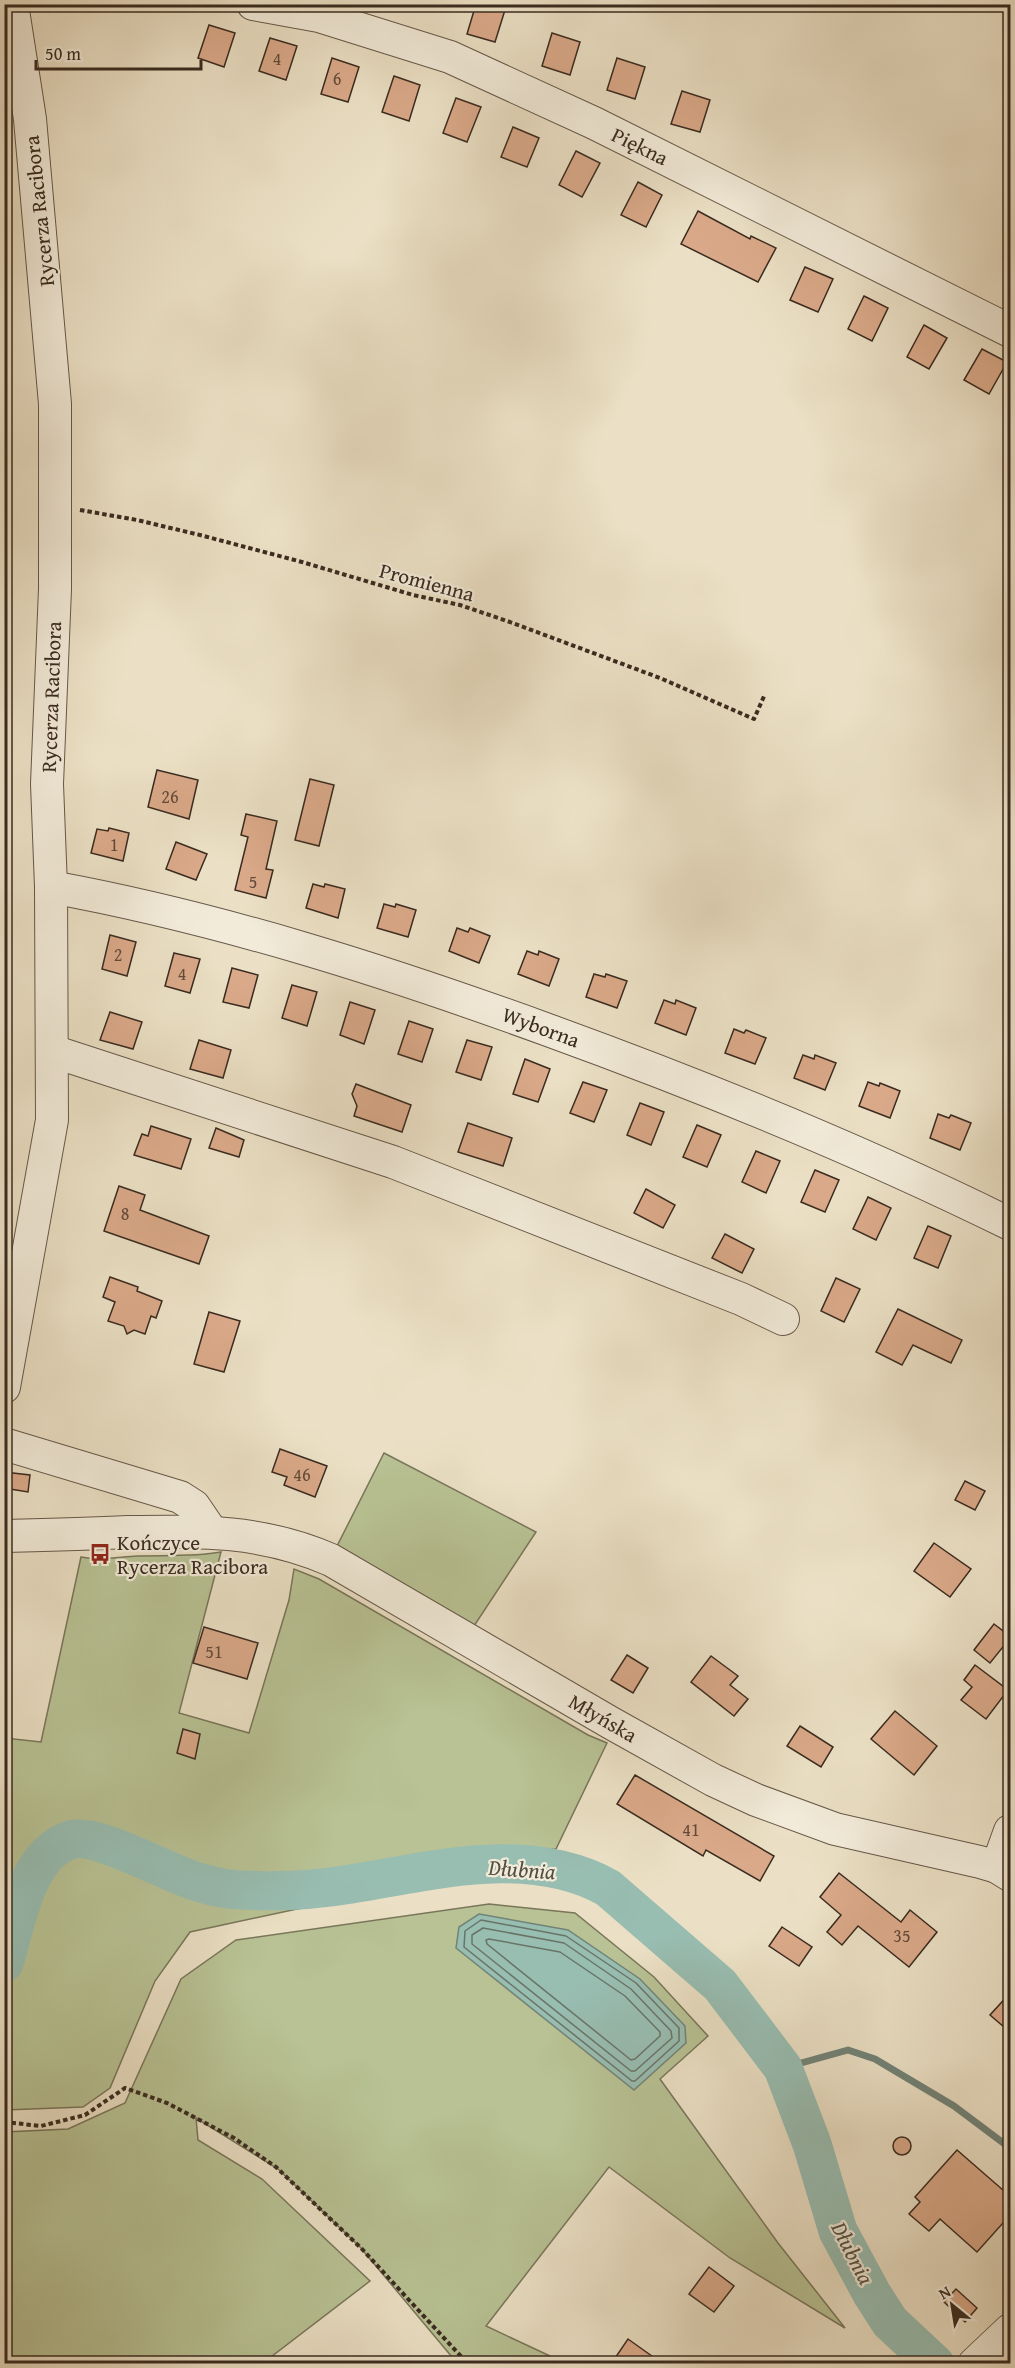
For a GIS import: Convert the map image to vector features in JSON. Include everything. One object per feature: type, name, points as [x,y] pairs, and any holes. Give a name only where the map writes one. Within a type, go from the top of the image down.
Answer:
[{"type":"street","name":"Rycerza Racibora","points":[[4,1387],[52,1120],[51,887],[47,784],[55,589],[55,404],[51,333],[30,119],[12,4]]},
{"type":"street","name":"Piękna","points":[[253,4],[319,16],[450,57],[594,123],[1011,331]]},
{"type":"street","name":"Wyborna","points":[[51,887],[112,898],[255,935],[478,1004],[713,1091],[909,1175],[1011,1224]]},
{"type":"street","points":[[52,1051],[393,1162],[741,1299],[783,1319]]},
{"type":"street","points":[[4,1444],[180,1497],[194,1506],[211,1531]]},
{"type":"street","name":"Młyńska","points":[[4,1536],[211,1531],[286,1543],[331,1560],[611,1723],[713,1780],[756,1800],[835,1829],[1004,1871]]},
{"type":"street","points":[[1004,1871],[1011,1831]]},
{"type":"street","points":[[974,2364],[1011,2330]]},
{"type":"path","name":"Promienna","points":[[55,507],[147,522],[460,605],[660,678],[754,719],[765,694]]},
{"type":"path","points":[[4,2122],[41,2126],[85,2115],[125,2088],[167,2103],[234,2138],[276,2167],[362,2249],[468,2364]]},
{"type":"green space","points":[[384,1453],[536,1532],[474,1626],[334,1552]]},
{"type":"green space","points":[[221,1552],[179,1713],[249,1733],[289,1600],[294,1569],[319,1579],[588,1735],[607,1743],[556,1849],[437,1851],[443,1883],[297,1909],[190,1932],[155,1981],[110,2088],[83,2107],[5,2110],[5,1738],[41,1742],[81,1557],[102,1559]]},
{"type":"green space","points":[[489,1904],[575,1913],[654,1977],[708,2036],[660,2079],[778,2243],[845,2328],[730,2258],[609,2167],[486,2326],[565,2363],[457,2363],[360,2247],[278,2169],[196,2118],[198,2140],[262,2179],[370,2281],[263,2363],[5,2364],[5,2132],[68,2129],[125,2103],[181,1979],[236,1940]]},
{"type":"water","points":[[479,1914],[568,1930],[640,1979],[685,2026],[686,2043],[634,2090],[456,1948],[459,1927]]},
{"type":"building","points":[[476,4],[488,4],[505,10],[495,42],[467,34]]},
{"type":"building","points":[[209,25],[235,33],[224,67],[198,58]]},
{"type":"building","points":[[552,33],[580,42],[570,75],[542,66]]},
{"type":"building","points":[[270,38],[297,46],[286,80],[259,71]]},
{"type":"building","points":[[332,58],[359,67],[348,102],[321,94]]},
{"type":"building","points":[[617,58],[645,67],[635,99],[607,90]]},
{"type":"building","points":[[394,76],[420,85],[409,121],[382,112]]},
{"type":"building","points":[[682,91],[710,100],[700,132],[671,124]]},
{"type":"building","points":[[456,98],[481,107],[467,142],[443,133]]},
{"type":"building","points":[[513,127],[539,138],[527,167],[501,157]]},
{"type":"building","points":[[576,151],[600,163],[582,197],[559,185]]},
{"type":"building","points":[[638,182],[662,195],[646,227],[621,215]]},
{"type":"building","points":[[698,211],[750,239],[751,236],[776,248],[758,282],[681,244]]},
{"type":"building","points":[[805,267],[833,279],[818,312],[790,300]]},
{"type":"building","points":[[864,296],[888,308],[872,341],[848,329]]},
{"type":"building","points":[[924,325],[947,338],[929,369],[907,357]]},
{"type":"building","points":[[982,349],[1007,362],[989,394],[964,380]]},
{"type":"building","points":[[157,770],[198,780],[189,819],[148,807]]},
{"type":"building","points":[[310,779],[334,785],[319,846],[295,840]]},
{"type":"building","points":[[246,814],[277,821],[266,869],[273,870],[266,898],[235,890],[248,837],[241,835]]},
{"type":"building","points":[[109,828],[129,833],[123,861],[91,853],[97,829],[108,831]]},
{"type":"building","points":[[176,842],[207,854],[196,880],[166,869]]},
{"type":"building","points":[[313,884],[324,887],[325,884],[345,889],[338,918],[306,908]]},
{"type":"building","points":[[384,904],[395,907],[396,904],[416,910],[408,937],[377,928]]},
{"type":"building","points":[[457,928],[468,932],[470,928],[490,936],[479,963],[449,951]]},
{"type":"building","points":[[110,935],[136,942],[127,976],[102,969]]},
{"type":"building","points":[[527,951],[538,955],[539,951],[559,959],[549,986],[518,974]]},
{"type":"building","points":[[174,953],[200,959],[190,993],[165,986]]},
{"type":"building","points":[[232,968],[258,975],[249,1008],[223,1002]]},
{"type":"building","points":[[594,974],[605,977],[606,974],[627,981],[617,1008],[586,997]]},
{"type":"building","points":[[292,985],[317,992],[307,1026],[282,1018]]},
{"type":"building","points":[[664,1000],[675,1004],[676,1000],[696,1008],[686,1035],[655,1023]]},
{"type":"building","points":[[350,1002],[375,1010],[364,1044],[340,1035]]},
{"type":"building","points":[[110,1012],[142,1022],[133,1049],[100,1040]]},
{"type":"building","points":[[409,1021],[433,1029],[422,1062],[398,1054]]},
{"type":"building","points":[[734,1029],[744,1033],[746,1030],[766,1038],[755,1064],[725,1053]]},
{"type":"building","points":[[199,1040],[231,1050],[223,1078],[190,1069]]},
{"type":"building","points":[[467,1040],[492,1047],[481,1080],[456,1072]]},
{"type":"building","points":[[803,1055],[814,1059],[815,1055],[836,1063],[825,1090],[794,1078]]},
{"type":"building","points":[[525,1059],[550,1069],[538,1102],[513,1094]]},
{"type":"building","points":[[583,1082],[607,1090],[594,1122],[570,1113]]},
{"type":"building","points":[[868,1082],[879,1086],[880,1083],[900,1091],[890,1118],[859,1106]]},
{"type":"building","points":[[356,1084],[411,1105],[402,1132],[354,1116],[357,1106],[352,1094]]},
{"type":"building","points":[[640,1103],[664,1112],[651,1145],[627,1135]]},
{"type":"building","points":[[938,1114],[949,1118],[951,1115],[971,1123],[960,1150],[930,1138]]},
{"type":"building","points":[[468,1123],[512,1138],[503,1166],[458,1152]]},
{"type":"building","points":[[697,1125],[721,1135],[707,1167],[683,1157]]},
{"type":"building","points":[[151,1126],[191,1139],[181,1169],[134,1155],[142,1134],[148,1136]]},
{"type":"building","points":[[216,1128],[244,1140],[239,1157],[209,1148]]},
{"type":"building","points":[[756,1151],[780,1161],[766,1193],[742,1182]]},
{"type":"building","points":[[815,1170],[839,1180],[825,1212],[801,1202]]},
{"type":"building","points":[[119,1186],[145,1195],[140,1210],[209,1236],[199,1264],[104,1231]]},
{"type":"building","points":[[646,1189],[675,1205],[663,1228],[634,1213]]},
{"type":"building","points":[[868,1197],[891,1208],[876,1240],[853,1229]]},
{"type":"building","points":[[928,1226],[951,1236],[938,1268],[914,1258]]},
{"type":"building","points":[[725,1234],[754,1249],[742,1273],[712,1258]]},
{"type":"building","points":[[110,1277],[138,1287],[137,1291],[162,1301],[156,1318],[151,1316],[145,1334],[134,1330],[127,1334],[124,1326],[108,1321],[115,1302],[103,1297]]},
{"type":"building","points":[[836,1278],[860,1289],[844,1322],[821,1311]]},
{"type":"building","points":[[898,1309],[962,1340],[951,1363],[913,1345],[902,1365],[876,1352]]},
{"type":"building","points":[[209,1312],[240,1321],[224,1372],[194,1364]]},
{"type":"building","points":[[280,1449],[327,1466],[315,1497],[284,1485],[287,1477],[272,1472]]},
{"type":"building","points":[[4,1472],[30,1475],[28,1492],[4,1488]]},
{"type":"building","points":[[965,1481],[985,1491],[975,1510],[955,1500]]},
{"type":"building","points":[[934,1543],[971,1569],[950,1597],[914,1571]]},
{"type":"building","points":[[994,1624],[1011,1637],[990,1663],[974,1650]]},
{"type":"building","points":[[204,1627],[258,1643],[247,1679],[193,1663]]},
{"type":"building","points":[[627,1655],[648,1668],[633,1693],[611,1680]]},
{"type":"building","points":[[711,1656],[738,1676],[730,1685],[748,1699],[734,1716],[691,1682]]},
{"type":"building","points":[[975,1665],[1008,1690],[986,1719],[961,1700],[972,1687],[964,1680]]},
{"type":"building","points":[[895,1711],[937,1746],[914,1775],[871,1739]]},
{"type":"building","points":[[800,1726],[833,1747],[821,1767],[787,1746]]},
{"type":"building","points":[[183,1729],[200,1734],[195,1759],[177,1753]]},
{"type":"building","points":[[635,1775],[774,1856],[760,1881],[706,1850],[703,1856],[617,1804]]},
{"type":"building","points":[[839,1873],[901,1922],[910,1910],[937,1932],[909,1967],[858,1926],[842,1945],[827,1932],[841,1915],[820,1897]]},
{"type":"building","points":[[782,1927],[812,1947],[799,1966],[769,1946]]},
{"type":"building","points":[[1011,1992],[1011,2033],[990,2015]]},
{"type":"building","points":[[898,2137],[906,2137],[911,2142],[909,2153],[898,2155],[893,2150],[893,2142]]},
{"type":"building","points":[[957,2150],[1011,2197],[1011,2214],[977,2252],[940,2219],[929,2231],[909,2214],[920,2202],[915,2197]]},
{"type":"building","points":[[709,2267],[734,2286],[714,2312],[689,2294]]},
{"type":"building","points":[[956,2289],[977,2308],[965,2322],[944,2302]]},
{"type":"building","points":[[628,2339],[663,2364],[611,2364]]},
{"type":"waterway","name":"Dłubnia","points":[[4,1963],[19,1910],[33,1875],[55,1848],[70,1840],[81,1839],[114,1847],[185,1878],[220,1888],[237,1890],[283,1891],[324,1888],[448,1868],[481,1865],[514,1864],[546,1867],[578,1875],[608,1888],[720,1985],[783,2068],[812,2144],[838,2231],[890,2322],[935,2364]]},
{"type":"waterway","points":[[783,2068],[848,2050],[875,2059],[954,2106],[1010,2148]]},
{"type":"place","name":"Kończyce Rycerza Racibora","points":[[100,1554]]}]
